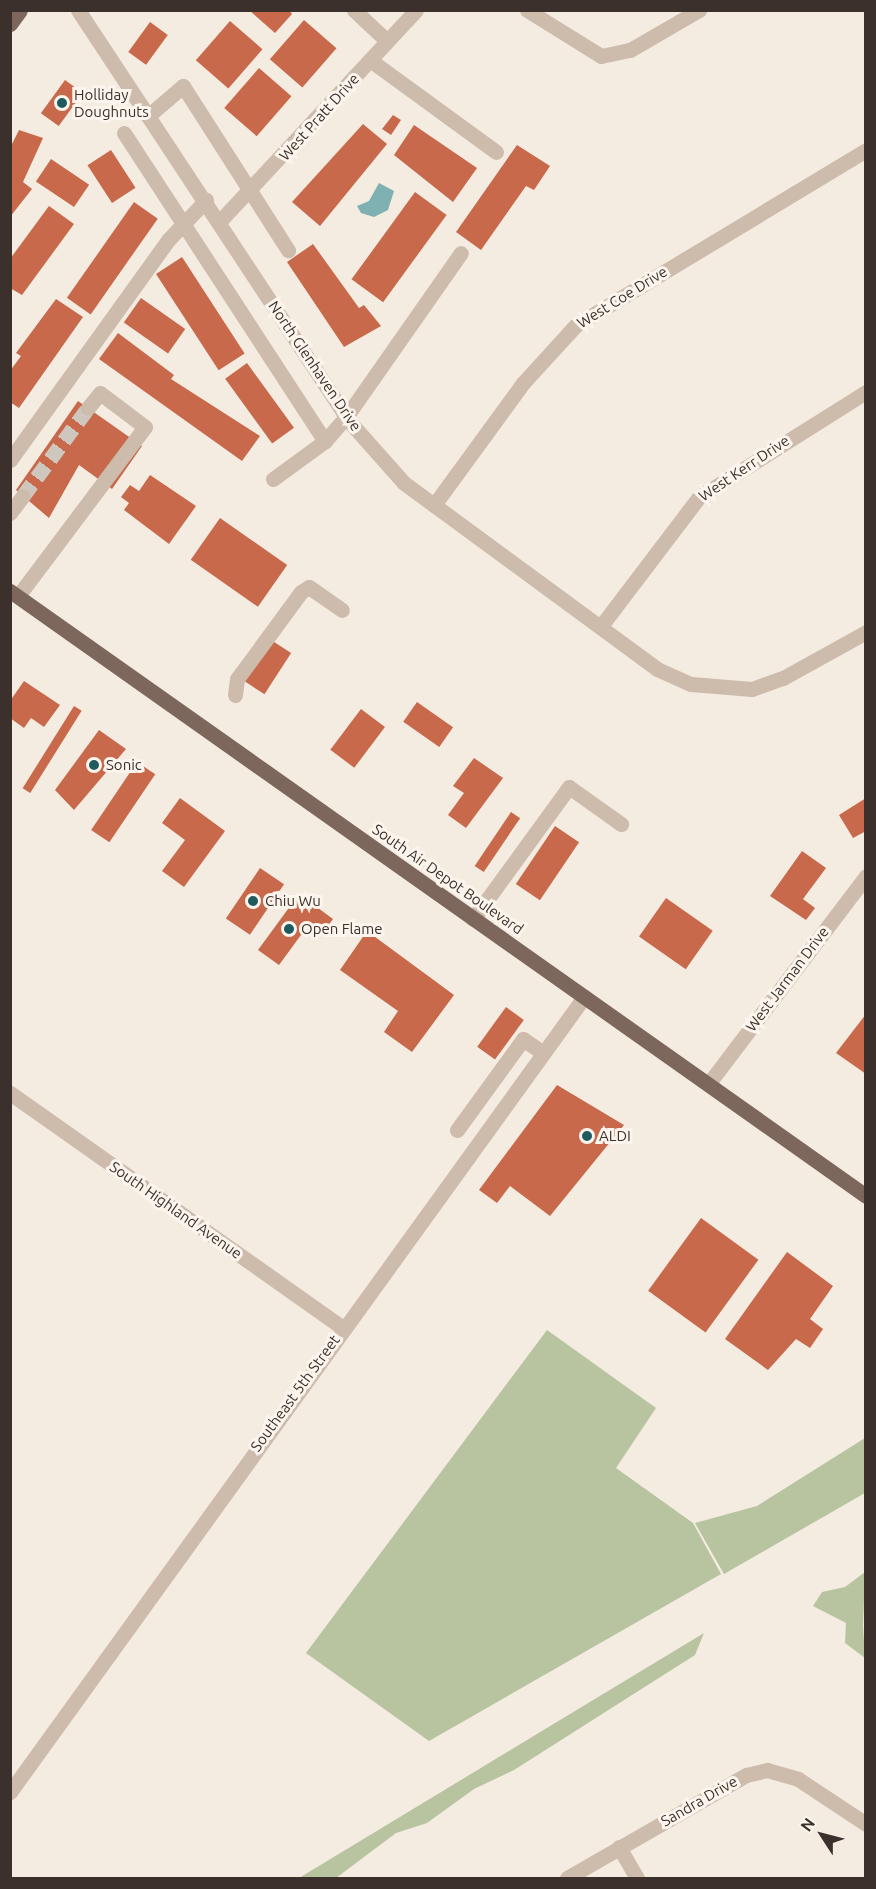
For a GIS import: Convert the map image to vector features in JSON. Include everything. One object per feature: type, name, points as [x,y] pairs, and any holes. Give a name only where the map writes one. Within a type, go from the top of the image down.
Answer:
[{"type":"main road","points":[[10,24],[20,10]]},
{"type":"main road","name":"South Air Depot Boulevard","points":[[14,594],[866,1196]]},
{"type":"street","name":"North Glenhaven Drive","points":[[78,10],[220,221],[346,417],[404,483],[657,669],[691,684],[752,689],[783,678],[866,632]]},
{"type":"street","points":[[354,10],[387,41]]},
{"type":"street","name":"West Pratt Drive","points":[[220,221],[250,192],[416,10]]},
{"type":"street","points":[[527,10],[602,56],[630,50],[699,10]]},
{"type":"street","points":[[370,60],[496,152]]},
{"type":"street","points":[[148,116],[183,86],[288,250]]},
{"type":"street","points":[[124,133],[325,441]]},
{"type":"street","name":"West Coe Drive","points":[[434,505],[535,367],[576,325],[866,150]]},
{"type":"street","points":[[10,460],[182,224],[206,200]]},
{"type":"street","points":[[273,479],[325,441],[346,417],[461,253]]},
{"type":"street","name":"West Kerr Drive","points":[[601,626],[699,497],[866,392]]},
{"type":"street","points":[[14,594],[145,427],[100,393],[88,408]]},
{"type":"street","points":[[10,513],[24,496]]},
{"type":"street","points":[[235,695],[237,680],[301,592],[309,587],[342,610]]},
{"type":"street","points":[[473,919],[569,787],[621,824]]},
{"type":"street","name":"West Jarman Drive","points":[[709,1083],[866,876]]},
{"type":"street","name":"Southeast 5th Street","points":[[10,1792],[342,1327],[584,997]]},
{"type":"street","points":[[457,1130],[523,1039],[543,1053]]},
{"type":"street","name":"South Highland Avenue","points":[[10,1093],[342,1327]]},
{"type":"street","name":"Sandra Drive","points":[[567,1878],[746,1775],[767,1770],[798,1779],[866,1824]]},
{"type":"street","points":[[620,1847],[637,1878]]},
{"type":"green space","points":[[547,1330],[656,1408],[616,1468],[693,1523],[721,1574],[429,1741],[306,1653]]},
{"type":"green space","points":[[865,1438],[865,1493],[724,1574],[695,1523],[757,1506]]},
{"type":"green space","points":[[865,1572],[863,1626],[865,1658],[845,1643],[846,1623],[813,1606],[822,1592],[845,1587]]},
{"type":"green space","points":[[704,1633],[695,1655],[514,1770],[474,1789],[427,1823],[396,1833],[336,1878],[299,1878]]},
{"type":"water","points":[[379,183],[394,191],[388,210],[374,217],[361,213],[357,206],[369,201]]},
{"type":"building","points":[[249,10],[289,10],[292,14],[275,33]]},
{"type":"building","points":[[304,20],[336,48],[302,87],[270,59]]},
{"type":"building","points":[[230,21],[262,49],[228,88],[196,60]]},
{"type":"building","points":[[150,22],[168,35],[146,65],[128,52]]},
{"type":"building","points":[[259,68],[291,96],[257,136],[224,108]]},
{"type":"building","name":"Holliday Doughnuts","points":[[65,80],[83,93],[59,126],[41,113]]},
{"type":"building","points":[[393,115],[401,120],[391,135],[382,129]]},
{"type":"building","points":[[363,124],[387,144],[320,226],[292,202]]},
{"type":"building","points":[[414,125],[477,168],[453,202],[394,155]]},
{"type":"building","points":[[19,130],[43,138],[23,182],[32,189],[10,217],[10,148]]},
{"type":"building","points":[[517,145],[550,166],[534,190],[526,186],[481,250],[456,232]]},
{"type":"building","points":[[111,150],[136,188],[112,203],[88,165]]},
{"type":"building","points":[[51,159],[89,185],[74,207],[36,181]]},
{"type":"building","points":[[415,192],[447,215],[383,302],[352,279]]},
{"type":"building","points":[[134,202],[158,219],[91,314],[67,298]]},
{"type":"building","points":[[49,206],[74,224],[22,295],[10,288],[10,259]]},
{"type":"building","points":[[313,244],[359,308],[364,305],[381,326],[344,347],[287,262]]},
{"type":"building","points":[[182,257],[245,353],[219,370],[156,274]]},
{"type":"building","points":[[141,298],[185,329],[168,354],[124,323]]},
{"type":"building","points":[[56,299],[83,317],[19,408],[10,402],[10,371],[21,356],[16,353]]},
{"type":"building","points":[[118,333],[174,375],[171,379],[260,436],[242,461],[99,359]]},
{"type":"building","points":[[247,363],[294,428],[272,444],[225,379]]},
{"type":"building","points":[[78,401],[142,446],[112,489],[79,465],[49,518],[16,490]]},
{"type":"building","points":[[150,475],[196,506],[169,544],[124,510],[129,503],[121,497],[130,485],[139,491]]},
{"type":"building","points":[[220,518],[287,565],[258,607],[191,560]]},
{"type":"building","points":[[271,640],[291,653],[264,694],[244,681]]},
{"type":"building","points":[[24,681],[60,705],[44,727],[31,718],[24,728],[10,718],[10,701]]},
{"type":"building","points":[[417,702],[453,727],[439,747],[403,722]]},
{"type":"building","points":[[74,706],[82,711],[30,793],[23,788]]},
{"type":"building","points":[[361,709],[385,727],[354,768],[330,750]]},
{"type":"building","name":"Sonic","points":[[99,730],[126,749],[74,810],[55,790]]},
{"type":"building","points":[[474,758],[503,778],[466,828],[448,815],[464,793],[453,786]]},
{"type":"building","points":[[137,762],[155,774],[109,842],[91,830]]},
{"type":"building","points":[[180,798],[225,831],[184,887],[162,871],[185,840],[162,823]]},
{"type":"building","points":[[866,798],[866,831],[853,838],[839,815]]},
{"type":"building","points":[[511,812],[520,818],[484,872],[475,866]]},
{"type":"building","points":[[555,826],[579,842],[540,900],[516,884]]},
{"type":"building","points":[[802,851],[826,868],[803,899],[815,908],[806,920],[770,896]]},
{"type":"building","name":"Chiu Wu","points":[[260,868],[284,884],[250,935],[226,919]]},
{"type":"building","name":"Open Flame","points":[[299,894],[333,919],[322,934],[309,924],[279,965],[258,950]]},
{"type":"building","points":[[666,898],[713,931],[686,969],[639,937]]},
{"type":"building","points":[[367,931],[454,995],[412,1052],[384,1032],[398,1011],[340,970]]},
{"type":"building","points":[[506,1007],[524,1020],[495,1060],[477,1047]]},
{"type":"building","points":[[866,1014],[866,1074],[836,1053]]},
{"type":"building","points":[[557,1085],[624,1125],[550,1216],[510,1186],[497,1203],[479,1190]]},
{"type":"building","points":[[701,1218],[758,1260],[706,1333],[648,1291]]},
{"type":"building","points":[[787,1252],[833,1286],[810,1319],[823,1329],[810,1348],[796,1339],[768,1370],[725,1339]]},
{"type":"tunnel","points":[[23,496],[88,408]]},
{"type":"place","name":"Holliday Doughnuts","points":[[62,103]]},
{"type":"place","name":"Sonic","points":[[94,765]]},
{"type":"place","name":"Chiu Wu","points":[[253,901]]},
{"type":"place","name":"Open Flame","points":[[289,929]]},
{"type":"place","name":"ALDI","points":[[587,1136]]}]
